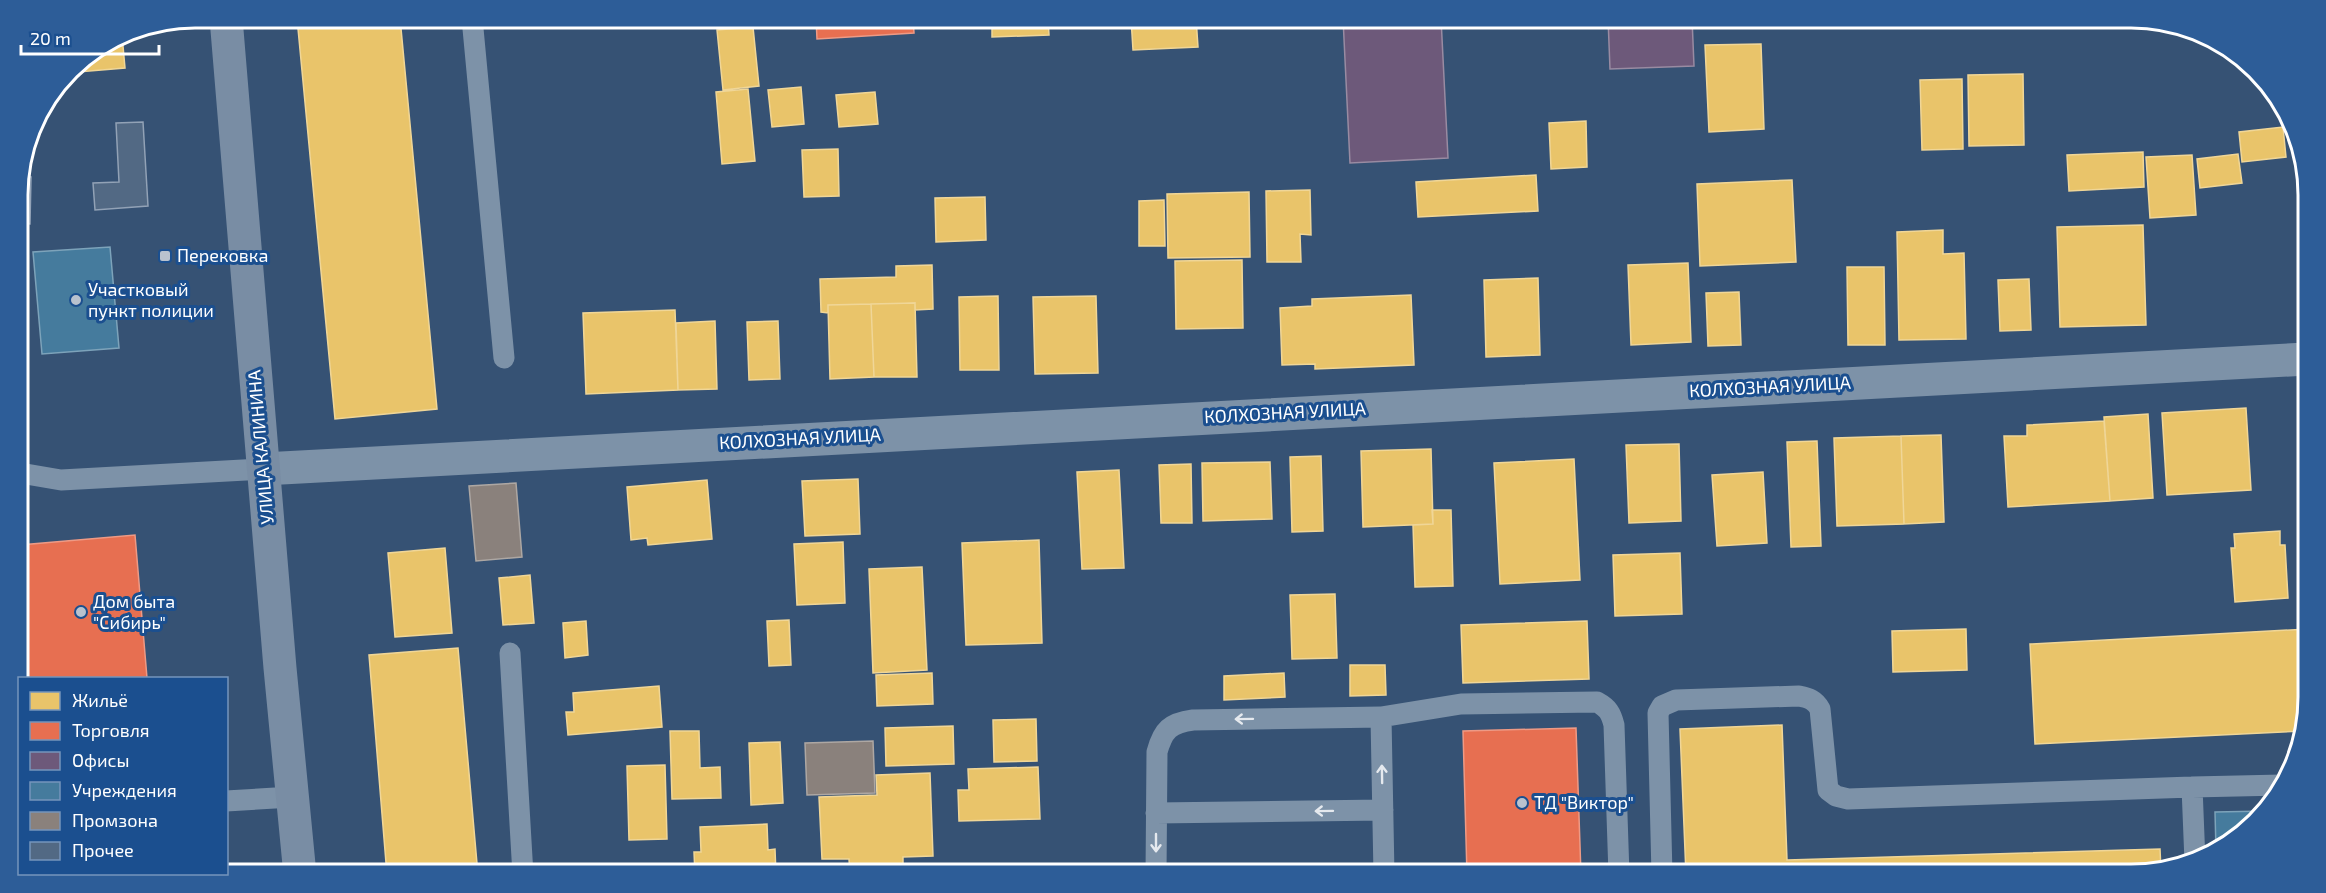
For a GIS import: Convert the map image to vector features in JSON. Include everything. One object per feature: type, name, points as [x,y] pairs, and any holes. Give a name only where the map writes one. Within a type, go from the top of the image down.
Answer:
[{"type":"main road","name":"УЛИЦА КАЛИНИНА","points":[[227,28],[263,469],[299,864]]},
{"type":"street","name":"КОЛХОЗНАЯ УЛИЦА","points":[[263,469],[2298,359]]},
{"type":"lane","points":[[473,28],[504,358]]},
{"type":"lane","points":[[29,475],[61,480],[263,469]]},
{"type":"lane","points":[[510,652],[522,864]]},
{"type":"lane","points":[[1662,864],[1658,714],[1662,706],[1676,700],[1799,696],[1816,702],[1820,709],[1828,790],[1836,796],[1848,799],[2272,785]]},
{"type":"lane","points":[[1156,864],[1156,752],[1160,739],[1167,729],[1179,722],[1381,717],[1461,704],[1596,702],[1605,706],[1611,713],[1614,725],[1618,864]]},
{"type":"lane","points":[[1381,717],[1384,864]]},
{"type":"lane","points":[[2192,787],[2195,852]]},
{"type":"lane","points":[[228,801],[292,797]]},
{"type":"lane","points":[[1156,813],[1383,810]]},
{"type":"building: Жильё","points":[[298,28],[401,28],[437,409],[335,419]]},
{"type":"building: Жильё","points":[[753,28],[759,86],[723,90],[717,30]]},
{"type":"building: Жильё","points":[[992,28],[1049,28],[1049,35],[992,37]]},
{"type":"building: Жильё","points":[[1132,28],[1197,28],[1198,47],[1133,50]]},
{"type":"building: Жильё","points":[[1761,44],[1764,129],[1709,132],[1705,45]]},
{"type":"building: Жильё","points":[[123,46],[125,68],[83,72]]},
{"type":"building: Жильё","points":[[2023,74],[2024,145],[1969,146],[1968,75]]},
{"type":"building: Жильё","points":[[1962,79],[1963,149],[1922,150],[1920,80]]},
{"type":"building: Жильё","points":[[801,87],[804,124],[772,127],[768,90]]},
{"type":"building: Жильё","points":[[748,89],[755,161],[722,164],[716,92]]},
{"type":"building: Жильё","points":[[875,92],[878,124],[839,127],[836,95]]},
{"type":"building: Жильё","points":[[1586,121],[1587,167],[1551,169],[1549,123]]},
{"type":"building: Жильё","points":[[2283,127],[2286,157],[2242,162],[2239,132]]},
{"type":"building: Жильё","points":[[838,149],[839,196],[804,197],[802,150]]},
{"type":"building: Жильё","points":[[2143,152],[2144,187],[2069,191],[2067,155]]},
{"type":"building: Жильё","points":[[2238,154],[2242,183],[2200,188],[2197,159]]},
{"type":"building: Жильё","points":[[2192,155],[2196,215],[2150,218],[2146,157]]},
{"type":"building: Жильё","points":[[1536,175],[1538,211],[1418,217],[1416,182]]},
{"type":"building: Жильё","points":[[1792,180],[1796,262],[1700,266],[1697,184]]},
{"type":"building: Жильё","points":[[1310,190],[1311,235],[1300,234],[1301,262],[1267,262],[1266,191]]},
{"type":"building: Жильё","points":[[1249,192],[1250,257],[1168,258],[1167,194]]},
{"type":"building: Жильё","points":[[985,197],[986,240],[936,242],[935,198]]},
{"type":"building: Жильё","points":[[1164,200],[1165,246],[1139,246],[1139,201]]},
{"type":"building: Жильё","points":[[2143,225],[2146,325],[2060,327],[2057,227]]},
{"type":"building: Жильё","points":[[1943,230],[1943,254],[1964,253],[1966,339],[1899,340],[1897,232]]},
{"type":"building: Жильё","points":[[1242,260],[1243,328],[1176,329],[1175,261]]},
{"type":"building: Жильё","points":[[1688,263],[1691,342],[1631,345],[1628,265]]},
{"type":"building: Жильё","points":[[932,265],[933,309],[915,310],[915,303],[828,305],[828,313],[821,312],[820,279],[896,277],[896,266]]},
{"type":"building: Жильё","points":[[1847,267],[1884,267],[1885,345],[1848,345]]},
{"type":"building: Жильё","points":[[1538,278],[1540,355],[1486,357],[1484,280]]},
{"type":"building: Жильё","points":[[2029,279],[2031,330],[2000,331],[1998,280]]},
{"type":"building: Жильё","points":[[1739,292],[1741,345],[1708,346],[1706,293]]},
{"type":"building: Жильё","points":[[1411,295],[1414,365],[1315,369],[1315,364],[1282,365],[1280,308],[1312,306],[1312,299]]},
{"type":"building: Жильё","points":[[998,296],[999,370],[960,370],[959,297]]},
{"type":"building: Жильё","points":[[1096,296],[1098,373],[1035,374],[1033,297]]},
{"type":"building: Жильё","points":[[915,303],[917,377],[874,377],[871,304]]},
{"type":"building: Жильё","points":[[871,304],[874,377],[830,379],[828,305]]},
{"type":"building: Жильё","points":[[675,310],[678,390],[586,394],[583,313]]},
{"type":"building: Жильё","points":[[715,321],[717,389],[678,390],[676,323]]},
{"type":"building: Жильё","points":[[778,321],[780,379],[749,380],[747,322]]},
{"type":"building: Жильё","points":[[2246,408],[2251,490],[2167,495],[2162,413]]},
{"type":"building: Жильё","points":[[2148,414],[2153,498],[2110,501],[2104,417]]},
{"type":"building: Жильё","points":[[2104,421],[2110,501],[2008,507],[2004,436],[2027,436],[2027,425]]},
{"type":"building: Жильё","points":[[1941,435],[1944,522],[1904,524],[1901,436]]},
{"type":"building: Жильё","points":[[1901,436],[1904,524],[1837,526],[1834,438]]},
{"type":"building: Жильё","points":[[1817,441],[1821,546],[1791,547],[1787,442]]},
{"type":"building: Жильё","points":[[1679,444],[1681,521],[1629,523],[1626,445]]},
{"type":"building: Жильё","points":[[1431,449],[1433,524],[1363,527],[1361,451]]},
{"type":"building: Жильё","points":[[1321,456],[1323,531],[1292,532],[1290,457]]},
{"type":"building: Жильё","points":[[1574,459],[1580,580],[1500,584],[1494,463]]},
{"type":"building: Жильё","points":[[1270,462],[1272,519],[1203,521],[1202,463]]},
{"type":"building: Жильё","points":[[1191,464],[1192,523],[1161,523],[1159,465]]},
{"type":"building: Жильё","points":[[1119,470],[1124,568],[1082,569],[1077,472]]},
{"type":"building: Жильё","points":[[1763,472],[1767,543],[1717,546],[1712,475]]},
{"type":"building: Жильё","points":[[858,479],[860,534],[805,536],[802,481]]},
{"type":"building: Жильё","points":[[707,480],[712,539],[648,545],[647,538],[631,540],[627,487]]},
{"type":"building: Жильё","points":[[1432,510],[1451,510],[1453,586],[1415,587],[1413,525],[1433,524]]},
{"type":"building: Жильё","points":[[2280,531],[2280,545],[2285,545],[2288,598],[2235,602],[2231,548],[2235,548],[2234,534]]},
{"type":"building: Жильё","points":[[1039,540],[1042,643],[966,645],[962,543]]},
{"type":"building: Жильё","points":[[843,542],[845,603],[797,605],[794,544]]},
{"type":"building: Жильё","points":[[445,548],[452,633],[395,637],[388,553]]},
{"type":"building: Жильё","points":[[1680,553],[1682,614],[1615,616],[1613,555]]},
{"type":"building: Жильё","points":[[922,567],[927,670],[873,673],[869,569]]},
{"type":"building: Жильё","points":[[530,575],[534,623],[503,625],[499,578]]},
{"type":"building: Жильё","points":[[1335,594],[1337,658],[1292,659],[1290,595]]},
{"type":"building: Жильё","points":[[789,620],[791,665],[769,666],[767,621]]},
{"type":"building: Жильё","points":[[586,621],[588,655],[565,658],[563,623]]},
{"type":"building: Жильё","points":[[1587,621],[1589,679],[1463,683],[1461,625]]},
{"type":"building: Жильё","points":[[1966,629],[1967,670],[1893,672],[1892,631]]},
{"type":"building: Жильё","points":[[2298,630],[2298,697],[2294,731],[2035,744],[2030,644]]},
{"type":"building: Жильё","points":[[458,648],[477,864],[386,864],[369,655]]},
{"type":"building: Жильё","points":[[1350,665],[1385,665],[1386,695],[1350,696]]},
{"type":"building: Жильё","points":[[932,673],[933,704],[877,706],[876,675]]},
{"type":"building: Жильё","points":[[1284,673],[1285,697],[1224,700],[1224,676]]},
{"type":"building: Жильё","points":[[659,686],[662,727],[568,735],[566,712],[574,712],[573,693]]},
{"type":"building: Жильё","points":[[1036,719],[1037,761],[994,762],[993,720]]},
{"type":"building: Жильё","points":[[1782,725],[1787,860],[2160,849],[2161,861],[2141,864],[1686,864],[1680,729]]},
{"type":"building: Жильё","points":[[953,726],[954,764],[886,766],[885,728]]},
{"type":"building: Жильё","points":[[670,731],[699,731],[700,768],[720,767],[721,798],[672,799]]},
{"type":"building: Жильё","points":[[780,742],[783,803],[751,805],[749,743]]},
{"type":"building: Жильё","points":[[665,765],[667,839],[629,840],[627,766]]},
{"type":"building: Жильё","points":[[1038,767],[1040,819],[959,821],[958,790],[969,790],[968,769]]},
{"type":"building: Жильё","points":[[930,773],[933,856],[903,857],[903,864],[849,864],[849,859],[822,859],[819,797],[877,795],[876,775]]},
{"type":"building: Жильё","points":[[767,824],[768,850],[775,849],[776,864],[695,864],[694,852],[701,852],[700,827]]},
{"type":"building: Торговля","points":[[816,28],[914,28],[914,33],[817,39]]},
{"type":"building: Торговля","name":"Дом быта \"Сибирь\"","points":[[135,535],[147,677],[29,677],[29,544]]},
{"type":"building: Торговля","name":"ТД \"Виктор\"","points":[[1576,728],[1581,864],[1467,864],[1463,731]]},
{"type":"building: Офисы","points":[[1343,28],[1442,28],[1448,158],[1350,163]]},
{"type":"building: Офисы","points":[[1608,28],[1692,28],[1694,66],[1610,69]]},
{"type":"building: Учреждения","name":"Участковый пункт полиции","points":[[110,247],[119,348],[42,354],[33,252]]},
{"type":"building: Учреждения","points":[[2253,811],[2241,823],[2216,841],[2215,812]]},
{"type":"building: Промзона","points":[[516,483],[522,557],[476,561],[469,486]]},
{"type":"building: Промзона","points":[[873,741],[875,793],[807,795],[805,743]]},
{"type":"building: Прочее","points":[[143,122],[148,206],[95,210],[93,183],[119,182],[116,123]]},
{"type":"building: Прочее","points":[[30,177],[31,177],[29,224]]},
{"type":"place","name":"Перековка","points":[[165,256]]},
{"type":"place","name":"Участковый пункт полиции","points":[[76,300]]},
{"type":"place","name":"Дом быта \"Сибирь\"","points":[[81,612]]},
{"type":"place","name":"ТД \"Виктор\"","points":[[1522,803]]}]
